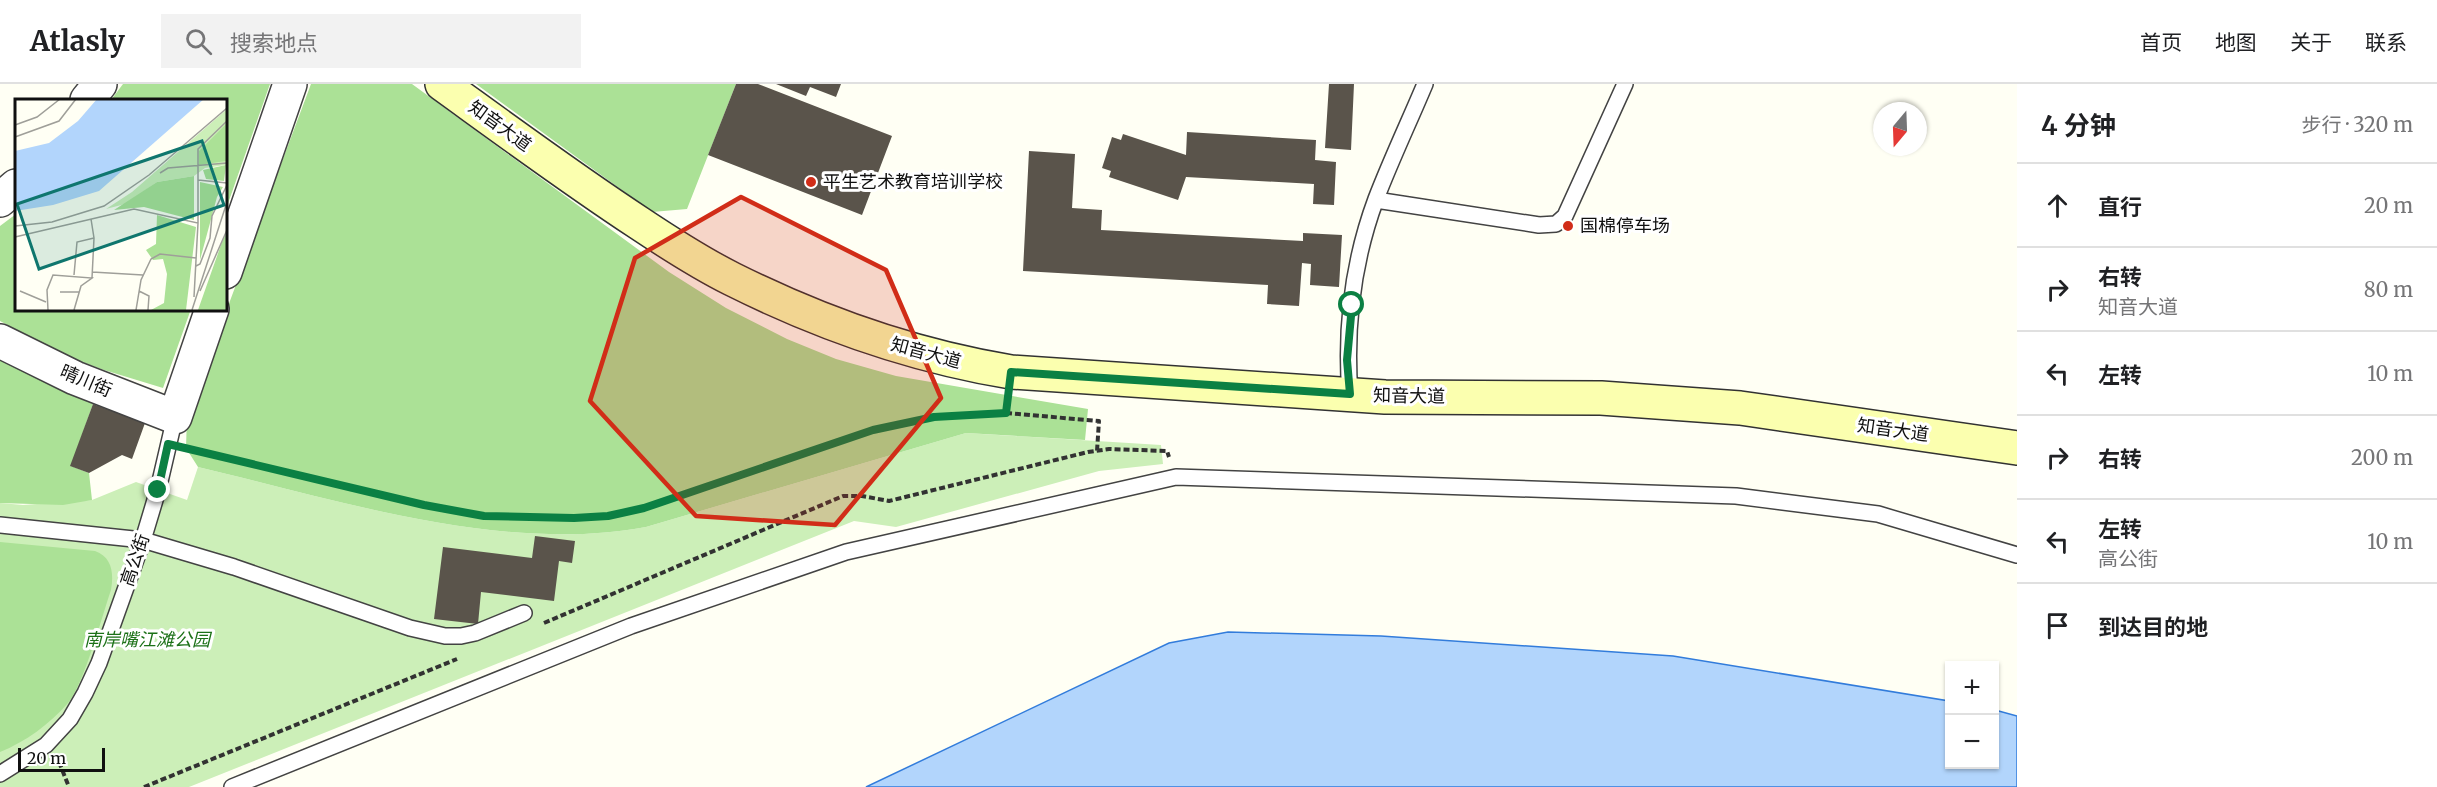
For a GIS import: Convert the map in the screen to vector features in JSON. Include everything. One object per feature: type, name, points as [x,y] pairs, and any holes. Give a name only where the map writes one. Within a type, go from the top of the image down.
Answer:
[{"type":"main road","name":"知音大道","points":[[442,84],[605,200],[731,279],[818,317],[895,345],[974,366],[1011,372],[1384,397],[1601,398],[1740,408],[2017,448]]},
{"type":"street","points":[[88,99],[100,84]]},
{"type":"street","points":[[226,269],[290,84]]},
{"type":"street","points":[[0,200],[15,187]]},
{"type":"street","name":"高公街","points":[[171,430],[212,310]]},
{"type":"street","name":"晴川街","points":[[0,341],[75,378],[171,430]]},
{"type":"lane","points":[[1350,394],[1347,360],[1356,273],[1376,200],[1425,84]]},
{"type":"lane","points":[[1376,200],[1539,225],[1556,224],[1565,216],[1625,84]]},
{"type":"lane","name":"高公街","points":[[0,774],[46,745],[70,718],[99,663],[158,490],[171,430]]},
{"type":"lane","points":[[232,787],[631,626],[846,552],[1176,477],[1736,496],[1878,514],[2017,555]]},
{"type":"lane","points":[[0,525],[142,540],[234,567],[384,620],[428,633],[460,636],[475,633],[524,613]]},
{"type":"path","points":[[1006,413],[1011,372]]},
{"type":"path","points":[[171,430],[424,505],[484,516],[574,518],[608,516],[644,508],[873,430],[934,417],[1006,413],[1099,421],[1097,451]]},
{"type":"path","points":[[541,624],[843,496],[862,496],[889,501],[1097,451],[1167,451],[1176,477]]},
{"type":"path","points":[[144,787],[464,656]]},
{"type":"path","points":[[58,759],[69,787]]},
{"type":"highlighted area","points":[[741,197],[886,270],[941,398],[835,525],[696,516],[590,401],[635,258]]},
{"type":"green space","points":[[123,84],[270,84],[226,209],[226,99],[112,99]]},
{"type":"green space","points":[[311,84],[412,84],[669,272],[726,308],[787,339],[836,359],[896,376],[1088,409],[1085,440],[966,433],[646,527],[591,534],[535,534],[478,529],[421,520],[198,467],[186,448],[187,416]]},
{"type":"green space","points":[[476,84],[736,84],[687,209],[652,212]]},
{"type":"green space","points":[[15,215],[15,310],[191,310],[163,388],[66,356],[0,321],[0,226]]},
{"type":"green space","points":[[0,357],[93,404],[71,466],[89,473],[92,500],[63,505],[0,503]]},
{"type":"green space","name":"南岸嘴江滩公园","points":[[966,433],[1161,445],[1163,464],[1099,471],[896,527],[854,521],[189,787],[0,787],[0,503],[23,505],[92,500],[136,482],[187,500],[198,467],[421,520],[478,529],[535,534],[591,534],[646,527]]},
{"type":"green space","points":[[0,542],[95,551],[108,561],[112,578],[111,590],[92,649],[74,694],[61,711],[45,725],[28,738],[0,752]]},
{"type":"water","points":[[1228,632],[1381,636],[1673,656],[1945,700],[1945,769],[1999,769],[1999,711],[2017,716],[2017,787],[866,787],[1169,643]]},
{"type":"building","points":[[736,84],[758,84],[892,136],[862,215],[708,155]]},
{"type":"building","points":[[776,84],[841,84],[836,97],[810,87],[806,96]]},
{"type":"building","points":[[1329,84],[1354,84],[1351,150],[1325,148]]},
{"type":"building","points":[[1187,132],[1316,140],[1315,160],[1336,162],[1334,205],[1313,204],[1314,184],[1186,177],[1178,200],[1109,177],[1111,171],[1102,168],[1112,137],[1121,140],[1123,134],[1186,155]]},
{"type":"building","points":[[1029,151],[1075,154],[1072,208],[1102,210],[1101,230],[1303,241],[1303,233],[1342,235],[1339,287],[1310,285],[1311,264],[1302,263],[1299,306],[1267,304],[1268,285],[1023,271]]},
{"type":"building","points":[[93,404],[145,423],[132,459],[122,455],[89,473],[70,466]]},
{"type":"building","points":[[535,536],[575,541],[572,563],[559,561],[554,601],[481,592],[478,624],[434,619],[443,547],[532,558]]},
{"type":"place","name":"平生艺术教育培训学校","points":[[811,182]]},
{"type":"place","name":"国棉停车场","points":[[1568,226]]},
{"type":"route","points":[[158,490],[168,444],[424,505],[484,516],[532,519],[608,516],[644,508],[710,487],[873,430],[934,417],[1006,413],[1011,372],[1350,394],[1347,360],[1352,305]]}]
